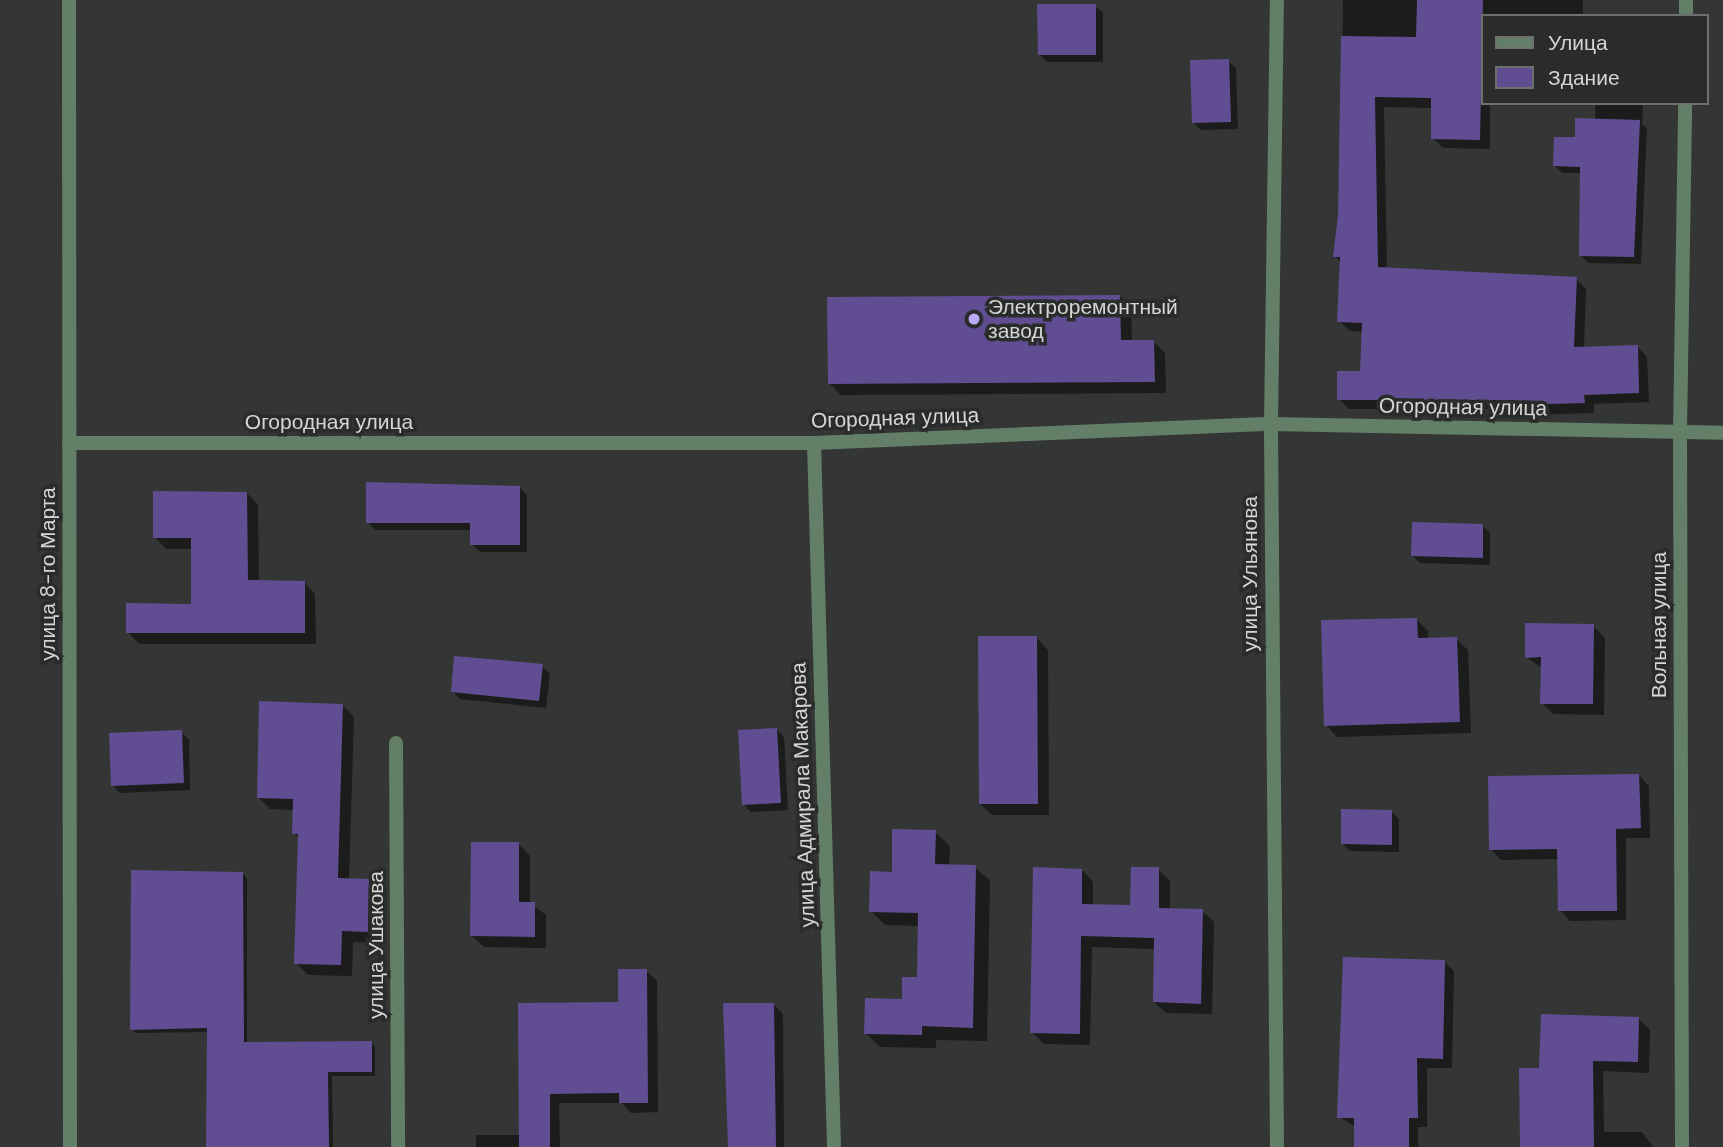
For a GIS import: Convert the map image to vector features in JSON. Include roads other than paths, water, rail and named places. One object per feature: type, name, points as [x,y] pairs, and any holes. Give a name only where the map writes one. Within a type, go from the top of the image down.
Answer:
[{"type":"street","name":"улица 8-го Марта","points":[[69,0],[69,1147]]},
{"type":"street","name":"улица Ульянова","points":[[1277,1147],[1271,424],[1278,0]]},
{"type":"street","name":"Вольная улица","points":[[1682,1147],[1679,433],[1685,105]]},
{"type":"street","name":"Огородная улица","points":[[69,443],[814,443],[1271,424],[1723,433]]},
{"type":"street","name":"улица Адмирала Макарова","points":[[814,443],[834,1147]]},
{"type":"street","name":"улица Ушакова","points":[[396,743],[398,1147]]},
{"type":"place","name":"Электроремонтный завод","points":[[974,319]]}]
